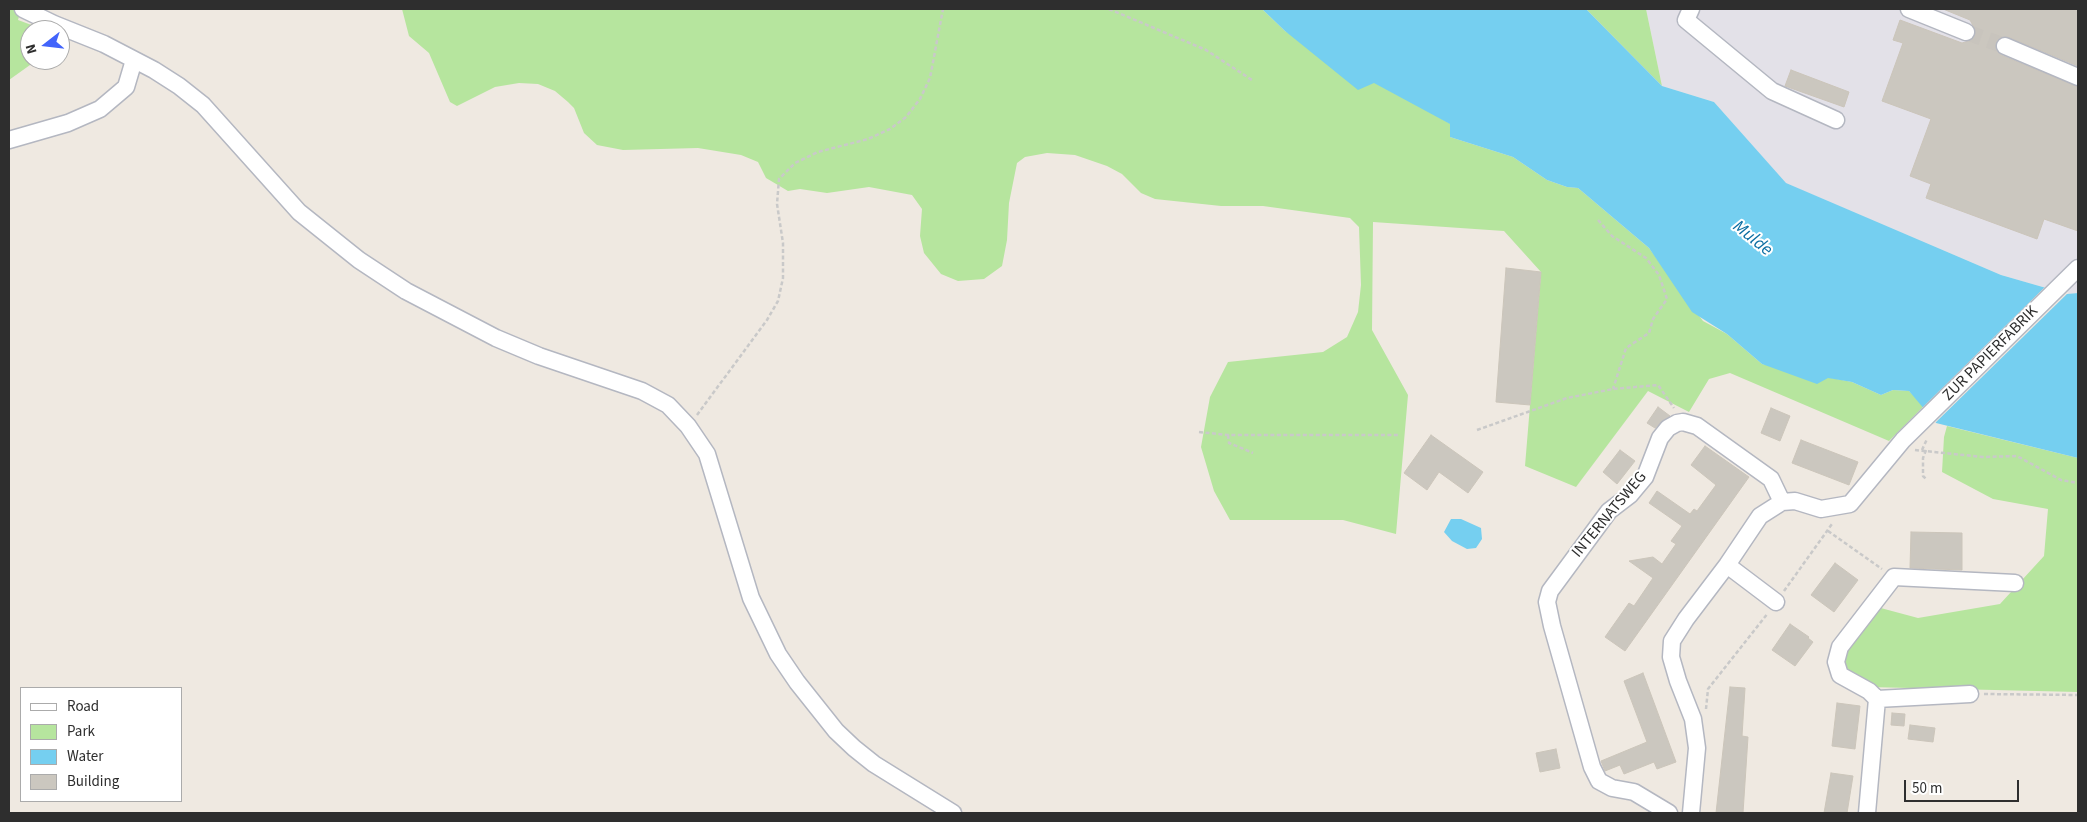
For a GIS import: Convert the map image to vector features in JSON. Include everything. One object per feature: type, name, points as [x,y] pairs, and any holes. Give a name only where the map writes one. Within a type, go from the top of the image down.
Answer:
[{"type":"street","points":[[23,9],[134,60],[179,86],[203,105],[299,212],[359,260],[406,291],[496,338],[539,356],[642,391],[668,405],[688,426],[706,454],[744,581],[778,654],[836,731],[854,748],[874,764],[953,813]]},
{"type":"street","points":[[1691,9],[1686,20],[1772,91],[1836,120]]},
{"type":"street","points":[[1909,9],[1966,32]]},
{"type":"street","points":[[2005,46],[2078,78]]},
{"type":"street","points":[[9,140],[68,123],[100,109],[126,86],[134,60]]},
{"type":"street","name":"ZUR PAPIERFABRIK","points":[[1782,502],[1795,501],[1821,509],[1850,504],[1900,445],[2078,268]]},
{"type":"street","points":[[1683,422],[1698,426],[1771,479],[1782,502],[1760,516],[1672,641],[1672,657],[1678,681],[1693,719],[1697,748],[1692,813]]},
{"type":"street","name":"INTERNATSWEG","points":[[1669,813],[1634,792],[1612,788],[1599,781],[1592,767],[1547,602],[1550,590],[1590,534],[1609,511],[1630,495],[1645,477],[1660,438],[1668,428],[1683,422]]},
{"type":"street","points":[[1727,565],[1776,602]]},
{"type":"street","points":[[1970,694],[1877,698],[1869,691],[1840,675],[1836,662],[1840,646],[1894,577],[2015,582]]},
{"type":"street","points":[[1867,813],[1877,698]]},
{"type":"path","points":[[688,426],[767,320],[778,301],[783,278],[783,243],[777,204],[779,179],[795,163],[818,152],[868,139],[890,129],[906,117],[920,99],[930,78],[937,50],[943,9]]},
{"type":"path","points":[[1110,9],[1206,50],[1252,80]]},
{"type":"path","points":[[1598,220],[1612,236],[1646,258],[1660,275],[1667,299],[1654,319],[1649,333],[1626,348],[1614,388]]},
{"type":"path","points":[[1478,430],[1567,398],[1614,388],[1658,385],[1683,422]]},
{"type":"path","points":[[1199,432],[1228,435],[1400,435]]},
{"type":"path","points":[[1228,435],[1229,443],[1253,453]]},
{"type":"path","points":[[1900,445],[1983,457],[2017,456],[2061,480],[2078,483]]},
{"type":"path","points":[[1926,450],[1923,467],[1923,476],[1926,479]]},
{"type":"path","points":[[1706,713],[1708,689],[1776,602],[1828,530],[1894,577]]},
{"type":"path","points":[[1970,694],[2078,695]]},
{"type":"shaded area","points":[[1646,9],[2078,9],[2078,293],[2067,294],[2001,275],[1785,183],[1714,102],[1662,86]]},
{"type":"green space","points":[[9,9],[21,9],[18,20],[20,21],[20,70],[23,70],[9,80]]},
{"type":"green space","points":[[402,9],[1262,9],[1285,31],[1451,124],[1450,137],[1513,157],[1547,180],[1567,187],[1578,188],[1649,248],[1703,321],[1727,334],[1762,364],[1852,382],[1881,395],[1893,390],[1909,391],[1924,406],[1889,441],[1730,373],[1709,379],[1689,412],[1648,391],[1576,487],[1525,466],[1541,272],[1504,231],[1373,222],[1372,330],[1408,395],[1396,534],[1343,520],[1230,520],[1214,491],[1201,447],[1210,397],[1228,362],[1323,352],[1347,337],[1358,312],[1361,285],[1359,227],[1350,218],[1263,206],[1221,206],[1155,199],[1141,193],[1122,174],[1107,166],[1075,155],[1047,153],[1025,157],[1017,163],[1009,203],[1007,240],[1002,266],[984,279],[958,281],[941,274],[924,253],[920,236],[922,209],[912,195],[869,187],[827,193],[800,189],[788,191],[766,178],[758,162],[741,155],[698,148],[623,150],[597,145],[584,133],[574,108],[555,91],[538,84],[519,83],[495,87],[457,106],[450,102],[429,53],[409,36]]},
{"type":"green space","points":[[1586,9],[1646,9],[1662,86]]},
{"type":"green space","points":[[1947,426],[2078,458],[2078,692],[1869,687],[1849,674],[1842,662],[1847,645],[1877,607],[1918,618],[2000,604],[2044,556],[2048,509],[1993,499],[1942,472],[1944,437]]},
{"type":"water","name":"Mulde","points":[[1262,9],[1586,9],[1662,86],[1714,102],[1786,183],[2001,275],[2067,294],[2078,293],[2078,458],[1936,423],[1909,391],[1893,390],[1881,395],[1852,382],[1828,378],[1817,384],[1762,364],[1727,334],[1692,312],[1649,248],[1578,188],[1567,187],[1547,180],[1513,157],[1450,137],[1450,124],[1374,83],[1358,90],[1285,31]]},
{"type":"water","points":[[1451,519],[1461,519],[1481,528],[1482,539],[1476,548],[1467,549],[1452,541],[1444,532]]},
{"type":"pier","points":[[2046,286],[2069,292],[1934,424],[1922,408]]},
{"type":"building","points":[[1943,9],[2078,9],[2078,66],[2008,37],[1999,38],[1995,47],[2001,55],[2078,87],[2078,231],[2044,219],[2037,239],[1926,198],[1931,184],[1910,176],[1931,119],[1882,101],[1903,43],[1893,40],[1900,20],[1962,43],[1972,40],[1976,31],[1970,20]]},
{"type":"building","points":[[1791,70],[1849,92],[1844,107],[1785,86]]},
{"type":"building","points":[[1506,268],[1541,272],[1530,405],[1496,402]]},
{"type":"building","points":[[1658,407],[1670,416],[1655,428],[1647,423]]},
{"type":"building","points":[[1771,408],[1790,416],[1780,441],[1761,433]]},
{"type":"building","points":[[1431,435],[1483,472],[1468,493],[1439,472],[1427,490],[1404,473]]},
{"type":"building","points":[[1801,440],[1858,462],[1849,485],[1792,463]]},
{"type":"building","points":[[1705,446],[1749,477],[1625,651],[1605,637],[1629,603],[1634,606],[1653,578],[1629,561],[1653,557],[1662,564],[1676,544],[1671,541],[1682,526],[1649,503],[1657,491],[1690,514],[1694,509],[1697,511],[1716,485],[1691,465]]},
{"type":"building","points":[[1620,450],[1635,461],[1617,484],[1603,472]]},
{"type":"building","points":[[1911,532],[1962,533],[1962,570],[1910,568]]},
{"type":"building","points":[[1835,563],[1858,580],[1834,612],[1811,595]]},
{"type":"building","points":[[1790,624],[1813,642],[1795,666],[1772,650]]},
{"type":"building","points":[[1643,673],[1676,762],[1657,769],[1654,762],[1624,774],[1620,765],[1605,771],[1601,761],[1647,742],[1624,681]]},
{"type":"building","points":[[1730,687],[1745,688],[1742,736],[1748,737],[1743,813],[1716,813]]},
{"type":"building","points":[[1837,703],[1860,706],[1855,749],[1832,746]]},
{"type":"building","points":[[1892,713],[1905,714],[1904,726],[1891,725]]},
{"type":"building","points":[[1910,725],[1935,728],[1933,742],[1908,739]]},
{"type":"building","points":[[1556,749],[1560,768],[1540,772],[1536,753]]},
{"type":"building","points":[[1831,773],[1853,776],[1847,813],[1824,813]]},
{"type":"tunnel","points":[[1966,32],[2005,46]]}]
